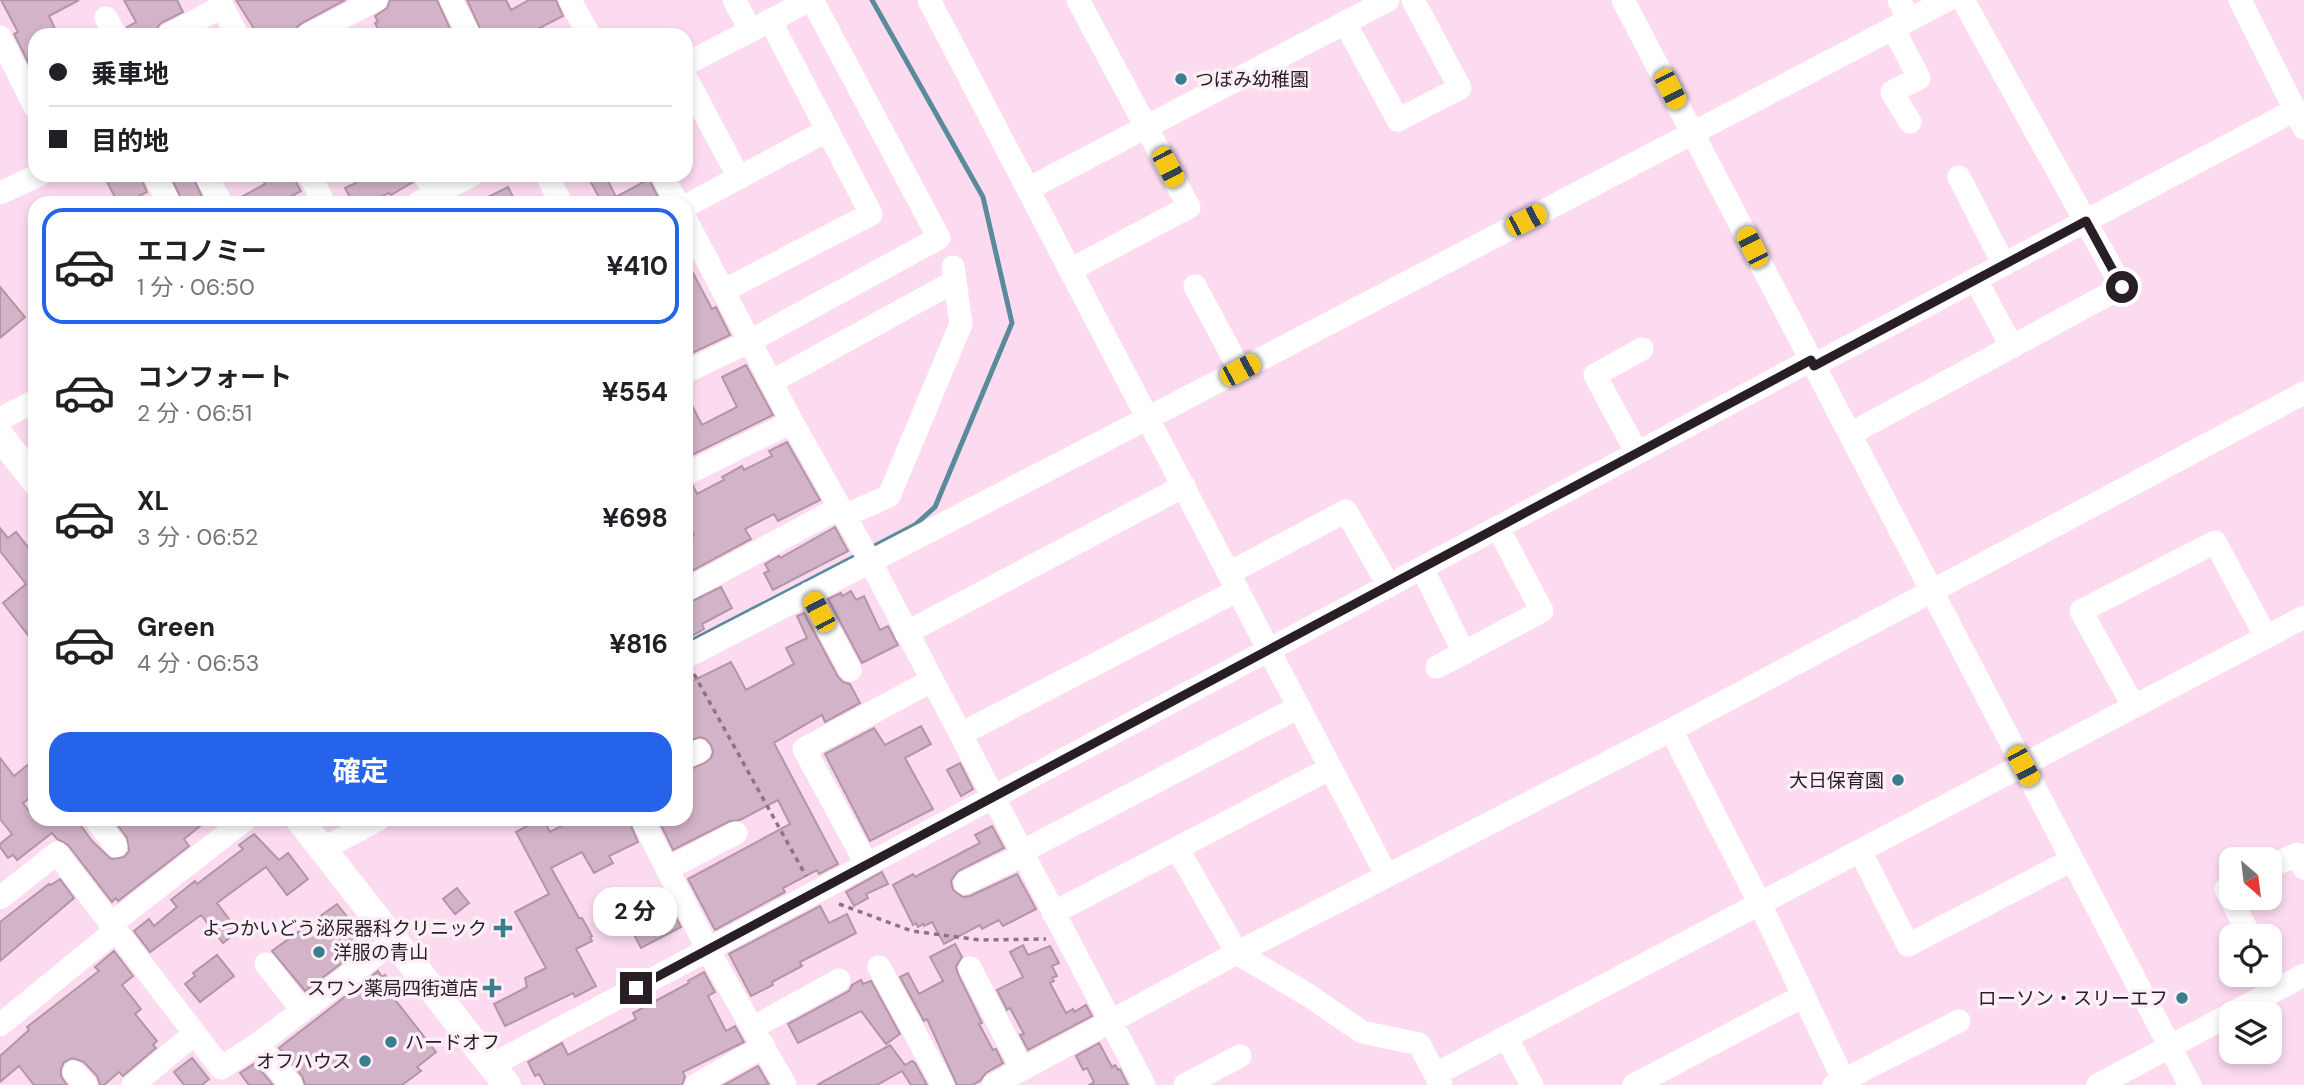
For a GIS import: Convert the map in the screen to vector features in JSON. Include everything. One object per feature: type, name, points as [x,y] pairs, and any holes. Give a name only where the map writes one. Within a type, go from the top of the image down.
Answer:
[{"type":"main road","points":[[0,436],[28,472]]},
{"type":"main road","points":[[305,826],[500,1075]]},
{"type":"street","points":[[348,26],[376,0]]},
{"type":"street","points":[[451,0],[465,28]]},
{"type":"street","points":[[570,0],[585,28]]},
{"type":"street","points":[[723,291],[871,214],[828,130],[761,26],[734,0]]},
{"type":"street","points":[[693,60],[811,0],[939,238],[750,341],[693,369]]},
{"type":"street","points":[[929,0],[1387,876]]},
{"type":"street","points":[[1070,270],[1189,207],[1078,0]]},
{"type":"street","points":[[1028,189],[1388,0]]},
{"type":"street","points":[[1345,23],[1398,120],[1460,88],[1413,0]]},
{"type":"street","points":[[1623,0],[2190,1085]]},
{"type":"street","points":[[693,663],[809,593],[866,555],[1148,418],[1693,133],[1900,16],[1947,0]]},
{"type":"street","points":[[1850,434],[2122,287],[1963,0]]},
{"type":"street","points":[[500,1075],[708,950],[1637,453],[2086,221],[2300,119],[2239,0]]},
{"type":"street","points":[[179,28],[220,3],[233,28]]},
{"type":"street","points":[[1900,16],[1919,78],[1892,92],[1910,122]]},
{"type":"street","points":[[0,37],[28,93]]},
{"type":"street","points":[[693,91],[739,178]]},
{"type":"street","points":[[693,202],[828,130]]},
{"type":"street","points":[[1959,177],[2004,265]]},
{"type":"street","points":[[0,193],[28,180]]},
{"type":"street","points":[[438,192],[458,182]]},
{"type":"street","points":[[693,233],[961,734],[1144,1085]]},
{"type":"street","points":[[693,586],[841,512],[889,496],[961,324],[954,274],[771,382]]},
{"type":"street","points":[[1976,280],[2012,346]]},
{"type":"street","points":[[1195,286],[1240,370]]},
{"type":"street","points":[[1637,453],[1595,374],[1642,349]]},
{"type":"street","points":[[993,1085],[1237,953],[1671,730],[2304,393]]},
{"type":"street","points":[[0,419],[28,405]]},
{"type":"street","points":[[693,471],[792,422]]},
{"type":"street","points":[[906,633],[1184,486]]},
{"type":"street","points":[[961,734],[1233,582],[1346,511],[1389,586]]},
{"type":"street","points":[[1437,667],[1542,611],[1498,528]]},
{"type":"street","points":[[2134,707],[2081,611],[2215,542],[2266,638]]},
{"type":"street","points":[[1422,568],[1464,653]]},
{"type":"street","points":[[809,593],[850,670]]},
{"type":"street","points":[[1177,848],[1237,953],[1308,995],[1362,1032],[1419,1044],[1438,1080],[1506,1037],[2303,620]]},
{"type":"street","points":[[867,865],[804,749],[931,681]]},
{"type":"street","points":[[965,883],[1299,707]]},
{"type":"street","points":[[1671,730],[1760,904],[1804,996],[1841,1083],[1959,1021]]},
{"type":"street","points":[[1053,913],[1331,768]]},
{"type":"street","points":[[100,826],[116,846]]},
{"type":"street","points":[[0,1025],[237,826]]},
{"type":"street","points":[[323,849],[366,826]]},
{"type":"street","points":[[646,826],[708,950],[785,1085]]},
{"type":"street","points":[[667,869],[736,833]]},
{"type":"street","points":[[1860,851],[1908,945],[2073,860]]},
{"type":"street","points":[[0,898],[57,853],[221,1068],[258,1044],[394,941]]},
{"type":"street","points":[[2282,861],[2297,854],[2304,868]]},
{"type":"street","points":[[266,964],[302,1010]]},
{"type":"street","points":[[879,967],[943,1085]]},
{"type":"street","points":[[970,968],[1022,1069]]},
{"type":"street","points":[[2282,980],[2304,975]]},
{"type":"street","points":[[696,1085],[759,1036],[839,980]]},
{"type":"street","points":[[2249,1001],[2267,987]]},
{"type":"street","points":[[1634,1085],[1804,996]]},
{"type":"street","points":[[2098,1085],[2219,1021]]},
{"type":"street","points":[[133,1085],[194,1034]]},
{"type":"street","points":[[1506,1037],[1532,1085]]},
{"type":"street","points":[[258,1044],[290,1085]]},
{"type":"street","points":[[1185,1085],[1240,1056]]},
{"type":"path","points":[[693,672],[815,892],[912,931],[980,940],[1066,938]]},
{"type":"building","points":[[1,0],[79,0],[49,16],[55,28],[28,28],[28,62],[14,34],[18,32]]},
{"type":"building","points":[[124,0],[177,0],[183,12],[161,23],[157,28],[127,28],[136,22]]},
{"type":"building","points":[[236,0],[345,0],[296,28],[254,28]]},
{"type":"building","points":[[390,0],[437,0],[450,28],[378,28],[375,16],[387,8]]},
{"type":"building","points":[[467,0],[506,0],[511,10],[529,0],[556,0],[563,16],[540,28],[480,28]]},
{"type":"building","points":[[107,182],[143,182],[147,192],[139,196],[114,196]]},
{"type":"building","points":[[173,182],[195,182],[202,196],[180,196]]},
{"type":"building","points":[[264,182],[296,182],[301,191],[292,196],[243,196],[265,184]]},
{"type":"building","points":[[413,182],[391,195],[349,196],[345,188],[356,183]]},
{"type":"building","points":[[591,182],[608,182],[616,196],[598,196]]},
{"type":"building","points":[[644,182],[650,182],[658,196],[618,196]]},
{"type":"building","points":[[508,187],[512,196],[490,196]]},
{"type":"building","points":[[693,273],[712,309],[716,307],[730,335],[693,353]]},
{"type":"building","points":[[0,287],[25,317],[0,338]]},
{"type":"building","points":[[746,365],[773,415],[693,455],[693,408],[702,425],[737,407],[722,377]]},
{"type":"building","points":[[787,442],[820,500],[778,521],[774,514],[745,529],[751,539],[693,570],[693,486],[697,494],[724,480],[722,477],[742,466],[744,470],[772,456],[769,451]]},
{"type":"building","points":[[835,527],[848,551],[773,590],[764,573],[769,571],[765,564]]},
{"type":"building","points":[[0,528],[8,538],[16,532],[28,547],[28,635],[3,603],[26,584],[0,551]]},
{"type":"building","points":[[721,587],[732,608],[702,624],[704,629],[693,635],[693,601]]},
{"type":"building","points":[[851,591],[856,600],[864,596],[880,630],[888,626],[898,645],[862,663],[828,599]]},
{"type":"building","points":[[804,613],[838,677],[850,684],[860,703],[825,722],[822,715],[774,743],[838,864],[819,874],[817,870],[783,888],[785,892],[715,930],[688,879],[790,824],[778,800],[673,850],[661,826],[693,826],[693,768],[705,763],[713,752],[706,739],[700,737],[693,740],[693,681],[731,662],[746,690],[794,664],[786,648],[807,638],[797,616]]},
{"type":"building","points":[[921,726],[931,744],[905,758],[933,809],[870,841],[825,754],[874,728],[885,745]]},
{"type":"building","points":[[0,758],[14,776],[28,765],[28,799],[23,803],[28,810],[28,826],[81,826],[111,859],[124,857],[129,851],[127,838],[118,826],[200,826],[184,839],[189,846],[118,901],[116,898],[112,902],[68,845],[52,833],[17,860],[13,855],[8,858],[0,844],[12,834],[0,819]]},
{"type":"building","points":[[960,763],[973,789],[961,796],[947,770]]},
{"type":"building","points":[[527,826],[547,826],[550,832],[561,826],[631,826],[638,842],[609,856],[613,863],[594,873],[582,852],[551,868],[592,936],[592,941],[576,949],[596,986],[575,997],[573,993],[505,1026],[494,1004],[527,987],[525,978],[546,968],[515,912],[549,894],[516,832]]},
{"type":"building","points":[[992,826],[1004,848],[958,871],[951,881],[953,890],[963,897],[970,896],[1017,874],[1036,909],[1003,926],[999,920],[982,929],[980,925],[944,944],[932,922],[918,927],[916,923],[913,925],[893,885],[913,874],[915,877],[980,843],[975,835]]},
{"type":"building","points":[[254,834],[279,860],[288,853],[308,879],[287,895],[266,867],[217,903],[238,931],[223,943],[201,915],[150,952],[134,931],[149,919],[154,926],[177,907],[171,900],[243,849],[239,845]]},
{"type":"building","points":[[882,872],[888,884],[866,894],[868,898],[854,906],[846,892]]},
{"type":"building","points":[[60,879],[74,898],[0,961],[0,922],[49,884]]},
{"type":"building","points":[[457,888],[469,903],[455,914],[443,899]]},
{"type":"building","name":"洋服の青山","points":[[337,904],[368,943],[305,991],[272,951]]},
{"type":"building","points":[[670,906],[681,927],[641,948],[630,927]]},
{"type":"building","points":[[820,906],[829,923],[847,914],[856,933],[800,962],[802,966],[751,996],[729,954]]},
{"type":"building","points":[[955,944],[962,957],[956,967],[958,974],[982,1023],[979,1024],[1003,1063],[972,1085],[957,1085],[927,1019],[924,1021],[900,977],[908,973],[919,994],[943,981],[930,957]]},
{"type":"building","points":[[1023,945],[1028,955],[1050,946],[1059,963],[1052,966],[1057,976],[1052,978],[1054,981],[1050,983],[1066,1013],[1086,1005],[1092,1016],[1028,1050],[1020,1035],[1024,1034],[997,990],[1023,977],[1010,952]]},
{"type":"building","points":[[114,951],[133,976],[122,985],[141,1009],[135,1014],[157,1041],[153,1045],[156,1048],[123,1076],[119,1072],[104,1085],[100,1085],[97,1076],[84,1062],[72,1058],[64,1062],[61,1069],[61,1076],[67,1085],[34,1085],[19,1066],[0,1082],[0,1056],[29,1030],[27,1027],[99,971],[95,967]]},
{"type":"building","points":[[217,955],[234,976],[200,1002],[185,984],[195,976],[193,973]]},
{"type":"building","points":[[378,971],[382,977],[385,975],[394,989],[389,992],[436,1052],[417,1067],[421,1071],[402,1085],[305,1085],[302,1076],[279,1048]]},
{"type":"building","points":[[704,972],[715,992],[708,996],[726,1031],[735,1026],[744,1042],[683,1072],[685,1077],[682,1085],[545,1085],[539,1074],[535,1076],[528,1062],[562,1043],[568,1055],[636,1019],[633,1013]]},
{"type":"building","points":[[861,980],[863,984],[871,981],[900,1034],[886,1044],[861,1011],[798,1043],[788,1024],[849,991],[852,985]]},
{"type":"building","points":[[1099,1043],[1112,1067],[1115,1065],[1120,1069],[1128,1085],[1089,1085],[1094,1082],[1087,1068],[1083,1070],[1076,1056]]},
{"type":"building","points":[[890,1045],[905,1065],[912,1061],[915,1063],[927,1085],[911,1085],[902,1071],[877,1085],[817,1085]]},
{"type":"building","points":[[192,1058],[209,1079],[202,1085],[184,1085],[174,1072]]},
{"type":"building","points":[[254,1064],[273,1085],[249,1085],[240,1073]]},
{"type":"building","points":[[758,1066],[769,1085],[724,1085]]},
{"type":"waterway","points":[[869,549],[915,525],[935,507],[1012,323],[983,197],[872,0]]},
{"type":"waterway","points":[[693,640],[860,554]]},
{"type":"place","name":"つぼみ幼稚園","points":[[1181,79]]},
{"type":"place","name":"大日保育園","points":[[1898,780]]},
{"type":"place","name":"よつかいどう泌尿器科クリニック","points":[[503,928]]},
{"type":"place","name":"洋服の青山","points":[[319,952]]},
{"type":"place","name":"スワン薬局四街道店","points":[[492,988]]},
{"type":"place","name":"ローソン・スリーエフ","points":[[2182,998]]},
{"type":"place","name":"ハードオフ","points":[[391,1042]]},
{"type":"place","name":"オフハウス","points":[[365,1061]]},
{"type":"route","points":[[636,988],[1811,360],[1814,366],[2086,221],[2122,287]]}]
